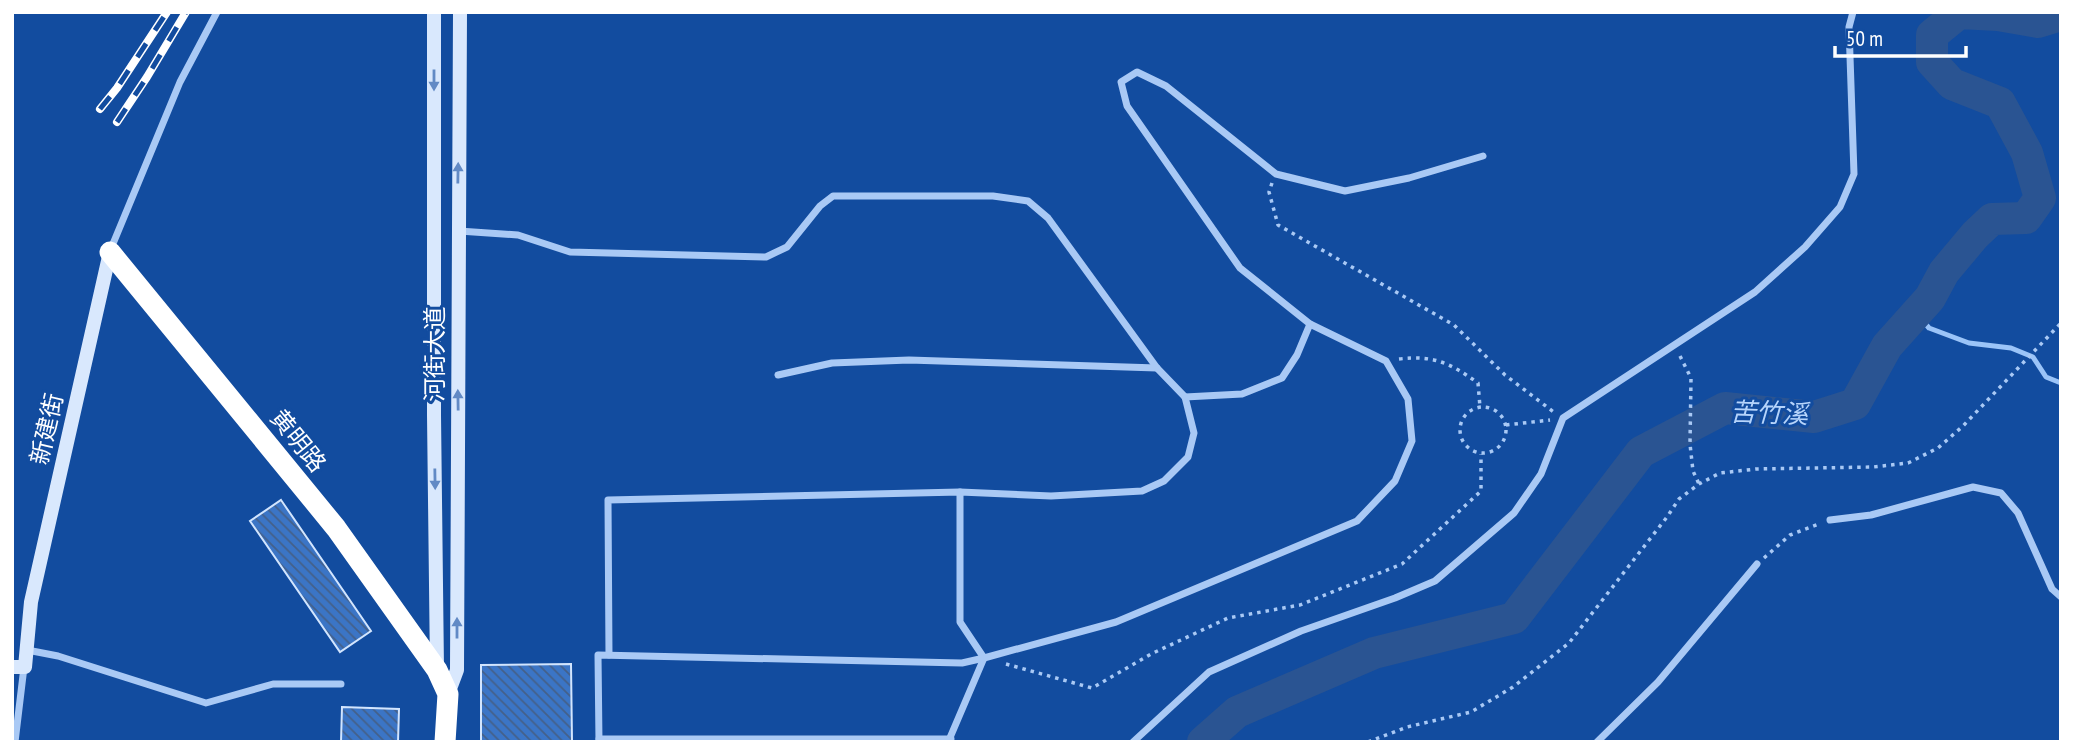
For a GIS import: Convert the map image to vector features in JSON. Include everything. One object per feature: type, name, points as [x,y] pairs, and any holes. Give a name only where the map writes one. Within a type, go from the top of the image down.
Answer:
[{"type":"highway","name":"黄明路","points":[[110,252],[336,528],[437,670],[449,694]]},
{"type":"highway","points":[[445,742],[449,694]]},
{"type":"main road","name":"河街大道","points":[[434,12],[437,670]]},
{"type":"main road","name":"河街大道","points":[[449,694],[457,670],[460,12]]},
{"type":"main road","name":"新建街","points":[[18,667],[26,650],[31,601],[110,252]]},
{"type":"street","points":[[110,252],[180,82],[216,12]]},
{"type":"street","points":[[1133,742],[1209,672],[1301,631],[1435,581],[1514,513],[1541,474],[1563,418],[1755,292],[1805,247],[1840,207],[1854,174],[1849,27],[1853,12]]},
{"type":"street","points":[[984,658],[950,740],[599,740],[598,655],[962,663],[1116,622],[1357,521],[1395,481],[1412,441],[1408,399],[1386,360],[1310,324],[1240,268],[1127,106],[1121,82],[1137,72],[1166,86],[1276,174],[1345,191],[1409,178],[1483,156]]},
{"type":"street","points":[[458,230],[519,235],[570,252],[765,257],[787,247],[820,206],[833,196],[993,196],[1028,201],[1048,218],[1157,368],[1185,397],[1194,433],[1188,457],[1164,481],[1142,491],[1051,496],[960,492],[608,500],[609,655]]},
{"type":"street","points":[[1185,397],[1242,394],[1282,378],[1297,355],[1310,324]]},
{"type":"street","points":[[778,374],[832,363],[909,360],[1157,368]]},
{"type":"street","points":[[1830,520],[1871,515],[1973,487],[2001,493],[2018,513],[2052,589],[2061,597]]},
{"type":"street","points":[[960,492],[960,622],[984,658]]},
{"type":"street","points":[[1597,742],[1658,682],[1757,564]]},
{"type":"street","points":[[26,650],[58,656],[206,703],[273,684],[341,684]]},
{"type":"street","name":"新建街","points":[[15,742],[18,667]]},
{"type":"path","points":[[1276,174],[1269,192],[1278,225],[1454,325],[1505,374],[1563,418]]},
{"type":"path","points":[[1368,742],[1407,727],[1471,712],[1513,687],[1569,643],[1679,499],[1699,484],[1720,473],[1756,469],[1872,467],[1908,463],[1938,448],[2061,323]]},
{"type":"path","points":[[1674,345],[1691,378],[1690,444],[1693,471],[1699,484]]},
{"type":"path","points":[[1386,360],[1420,356],[1452,365],[1478,383],[1480,407]]},
{"type":"path","points":[[1480,407],[1499,413],[1506,425],[1505,439],[1495,450],[1481,454],[1467,448],[1462,442],[1460,427],[1466,414],[1480,407]]},
{"type":"path","points":[[1506,425],[1563,418]]},
{"type":"path","points":[[984,658],[1092,688],[1151,654],[1228,618],[1300,605],[1402,564],[1481,491],[1481,454]]},
{"type":"path","points":[[1757,564],[1790,536],[1830,520]]},
{"type":"building","points":[[281,500],[371,631],[340,652],[250,521]]},
{"type":"building","points":[[571,664],[572,742],[481,742],[481,665]]},
{"type":"building","points":[[342,707],[399,709],[398,742],[341,742]]},
{"type":"waterway","name":"苦竹溪","points":[[1203,742],[1237,712],[1374,653],[1514,618],[1641,452],[1725,408],[1814,417],[1855,404],[1887,346],[1930,298],[1944,272],[1975,235],[1992,219],[2026,218],[2040,198],[2027,153],[2000,103],[1952,84],[1932,62],[1932,35],[1959,13],[1998,15],[2038,22],[2061,15]]},
{"type":"waterway","points":[[1917,314],[1929,328],[1969,343],[2011,348],[2033,357],[2046,377],[2061,383]]},
{"type":"railway","points":[[100,109],[167,12]]},
{"type":"railway","points":[[117,122],[186,12]]}]
